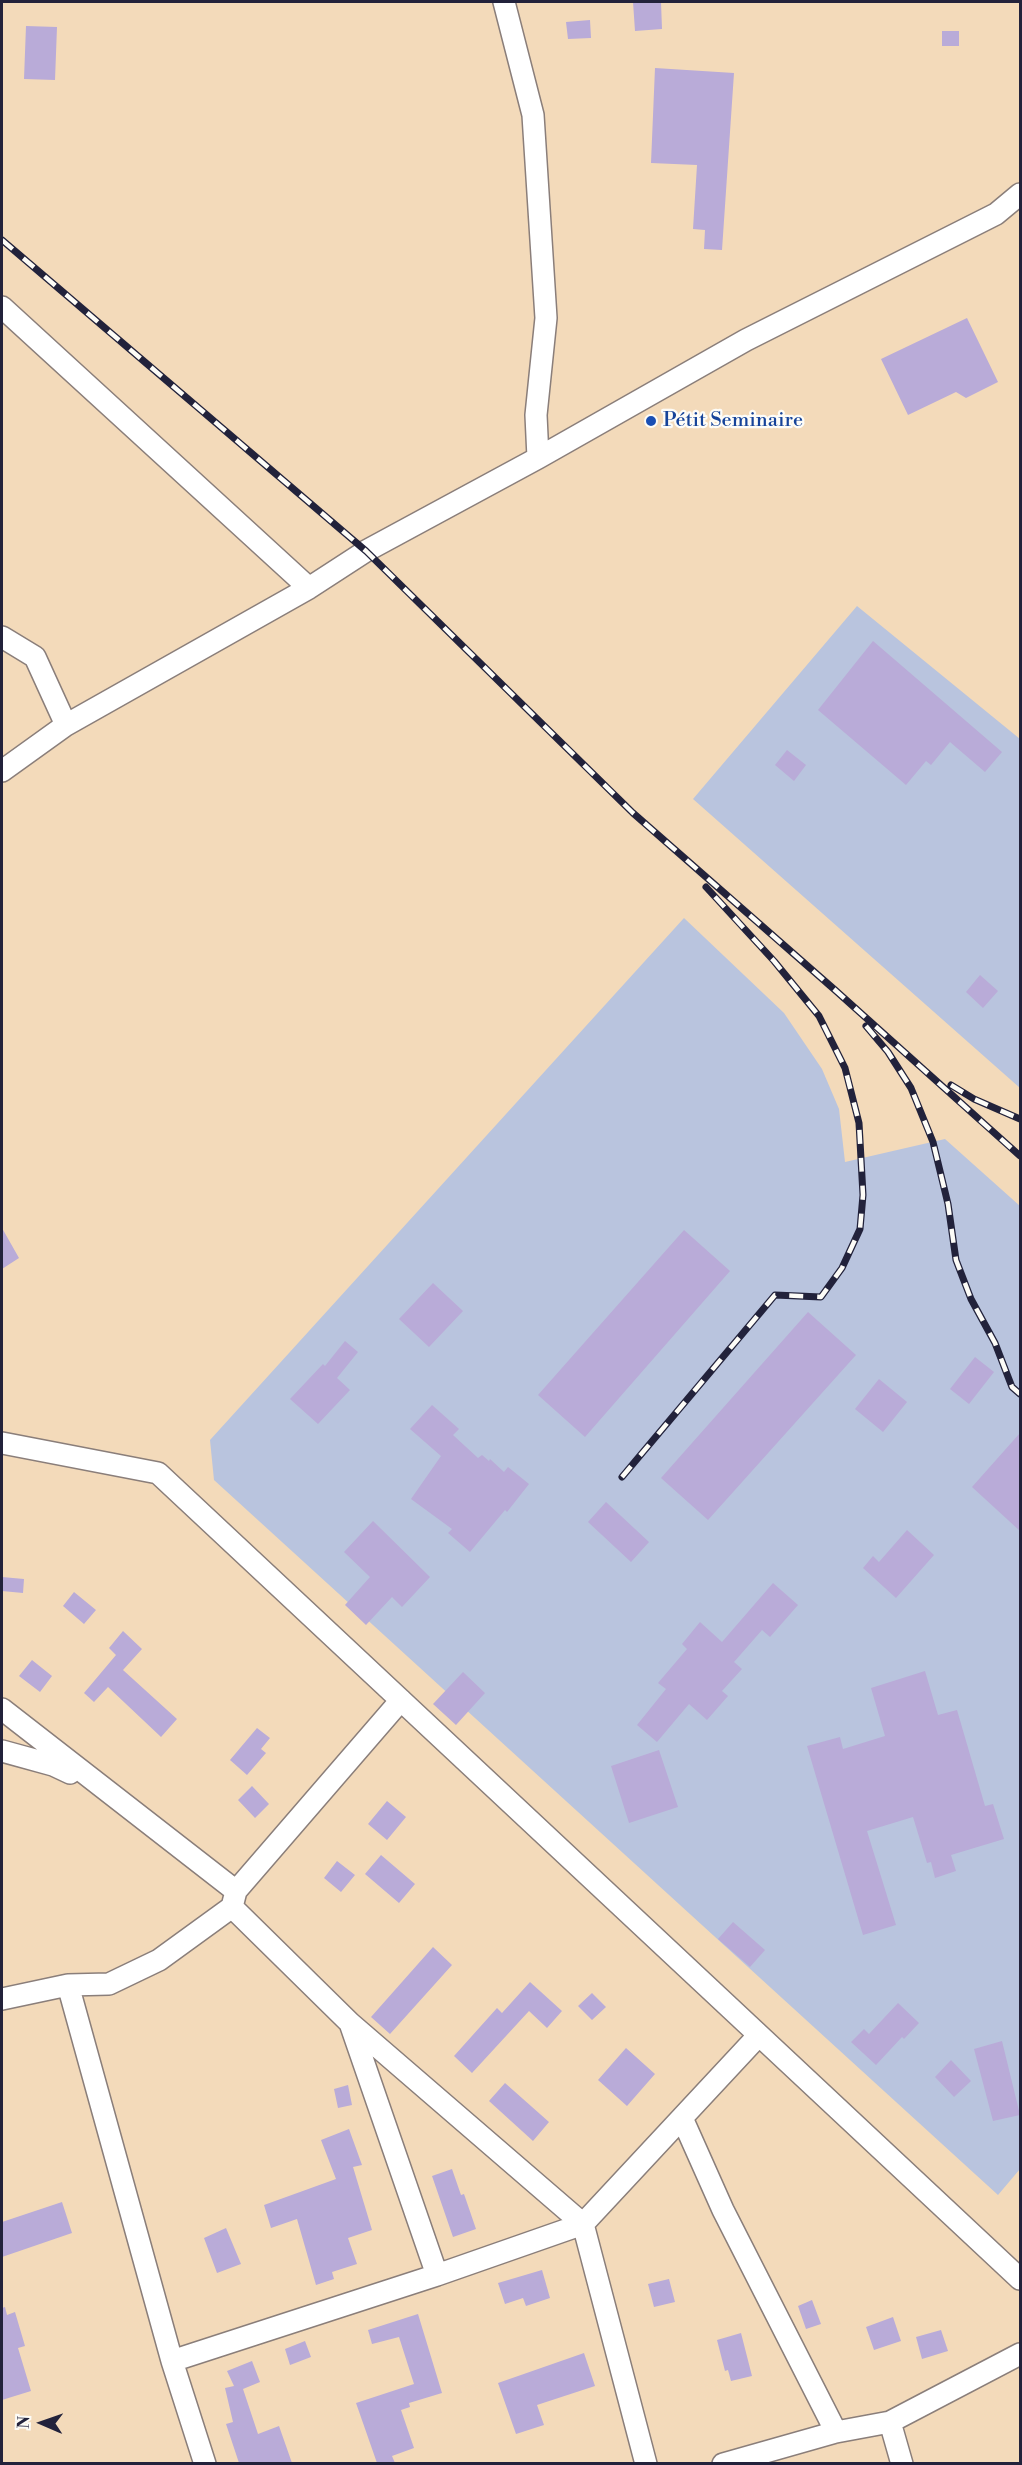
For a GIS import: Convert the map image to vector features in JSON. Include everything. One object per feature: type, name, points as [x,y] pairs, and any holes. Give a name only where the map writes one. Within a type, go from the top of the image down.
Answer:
[{"type":"street","points":[[504,2],[532,115],[546,318],[536,415],[538,458]]},
{"type":"street","points":[[2,771],[66,725],[309,588],[366,551],[538,458],[746,340],[996,214],[1020,194]]},
{"type":"street","points":[[2,307],[309,588]]},
{"type":"street","points":[[2,637],[35,657],[66,725]]},
{"type":"street","points":[[2,1443],[158,1473],[1020,2279]]},
{"type":"street","points":[[2,1998],[68,1985],[109,1984],[159,1960],[234,1899],[401,1700]]},
{"type":"street","points":[[2,1709],[120,1802],[234,1899],[350,2024],[583,2224],[646,2463]]},
{"type":"street","points":[[2,1751],[53,1765],[120,1802]]},
{"type":"street","points":[[68,1985],[172,2361],[205,2463]]},
{"type":"street","points":[[350,2024],[437,2275]]},
{"type":"street","points":[[172,2361],[437,2275],[583,2224],[759,2035]]},
{"type":"street","points":[[682,2118],[723,2210],[836,2432]]},
{"type":"street","points":[[723,2463],[836,2432],[890,2422],[1020,2354]]},
{"type":"street","points":[[890,2422],[903,2463]]},
{"type":"shaded area","points":[[857,606],[1020,739],[1020,1088],[693,799]]},
{"type":"shaded area","points":[[684,918],[784,1013],[822,1069],[839,1109],[845,1162],[945,1139],[1020,1206],[1020,2169],[998,2195],[214,1480],[210,1440]]},
{"type":"building","points":[[633,2],[661,2],[662,29],[635,31]]},
{"type":"building","points":[[590,20],[591,38],[568,39],[566,22]]},
{"type":"building","points":[[26,26],[57,27],[55,80],[24,79]]},
{"type":"building","points":[[942,31],[959,31],[959,46],[942,46]]},
{"type":"building","points":[[655,68],[734,73],[722,250],[704,249],[705,230],[693,229],[697,165],[651,163]]},
{"type":"building","points":[[967,318],[998,382],[966,398],[956,392],[908,415],[881,359]]},
{"type":"building","points":[[873,641],[1002,752],[985,772],[950,742],[931,765],[926,761],[906,785],[818,710]]},
{"type":"building","points":[[787,750],[806,765],[794,781],[775,765]]},
{"type":"building","points":[[980,975],[998,991],[983,1008],[966,992]]},
{"type":"building","points":[[2,1228],[19,1258],[2,1269]]},
{"type":"building","points":[[684,1230],[730,1271],[585,1437],[538,1395]]},
{"type":"building","points":[[433,1283],[463,1311],[429,1347],[399,1319]]},
{"type":"building","points":[[808,1312],[856,1355],[708,1520],[661,1478]]},
{"type":"building","points":[[345,1341],[358,1352],[337,1378],[350,1390],[318,1424],[290,1399],[323,1364],[325,1366]]},
{"type":"building","points":[[975,1357],[994,1372],[969,1404],[950,1389]]},
{"type":"building","points":[[879,1379],[907,1402],[883,1432],[855,1409]]},
{"type":"building","points":[[432,1405],[459,1429],[453,1435],[478,1458],[482,1455],[489,1461],[490,1459],[504,1472],[508,1467],[529,1484],[470,1552],[448,1533],[452,1529],[411,1499],[441,1456],[410,1429]]},
{"type":"building","points":[[1020,1433],[1020,1531],[972,1487]]},
{"type":"building","points":[[606,1502],[649,1542],[631,1562],[588,1522]]},
{"type":"building","points":[[373,1521],[430,1577],[402,1607],[392,1597],[366,1625],[345,1605],[370,1577],[344,1552]]},
{"type":"building","points":[[907,1530],[934,1555],[896,1598],[863,1568],[873,1556],[879,1562]]},
{"type":"building","points":[[2,1577],[24,1579],[23,1593],[2,1591]]},
{"type":"building","points":[[773,1583],[798,1605],[770,1637],[762,1630],[734,1662],[742,1669],[722,1691],[728,1696],[707,1720],[689,1704],[657,1742],[637,1725],[666,1689],[658,1683],[687,1649],[682,1644],[700,1622],[722,1642]]},
{"type":"building","points":[[74,1592],[96,1610],[84,1624],[63,1606]]},
{"type":"building","points":[[123,1631],[142,1649],[123,1670],[177,1719],[161,1737],[108,1687],[94,1702],[84,1693],[116,1655],[109,1648]]},
{"type":"building","points":[[32,1660],[52,1676],[40,1692],[19,1676]]},
{"type":"building","points":[[925,1671],[938,1715],[957,1710],[985,1806],[993,1804],[1004,1839],[951,1855],[956,1871],[935,1878],[931,1862],[927,1863],[913,1817],[867,1831],[896,1925],[863,1935],[807,1746],[840,1737],[843,1749],[885,1736],[871,1688]]},
{"type":"building","points":[[463,1672],[485,1693],[456,1725],[433,1704]]},
{"type":"building","points":[[257,1728],[270,1738],[261,1749],[266,1753],[247,1775],[230,1760]]},
{"type":"building","points":[[659,1750],[678,1807],[629,1823],[611,1766]]},
{"type":"building","points":[[252,1786],[269,1804],[255,1818],[238,1800]]},
{"type":"building","points":[[387,1801],[406,1817],[387,1840],[368,1824]]},
{"type":"building","points":[[381,1855],[415,1884],[399,1903],[365,1874]]},
{"type":"building","points":[[337,1861],[355,1875],[341,1892],[324,1878]]},
{"type":"building","points":[[733,1922],[765,1950],[750,1967],[718,1939]]},
{"type":"building","points":[[433,1947],[452,1965],[390,2034],[371,2017]]},
{"type":"building","points":[[530,1982],[562,2011],[547,2028],[529,2011],[472,2073],[454,2056],[497,2008],[502,2013]]},
{"type":"building","points":[[592,1993],[606,2007],[592,2020],[578,2006]]},
{"type":"building","points":[[898,2003],[919,2023],[904,2039],[902,2037],[876,2065],[851,2042],[864,2029],[869,2034]]},
{"type":"building","points":[[1002,2041],[1020,2115],[993,2121],[974,2049]]},
{"type":"building","points":[[626,2048],[655,2074],[627,2106],[598,2080]]},
{"type":"building","points":[[951,2060],[971,2081],[954,2097],[935,2077]]},
{"type":"building","points":[[505,2083],[549,2122],[533,2141],[489,2101]]},
{"type":"building","points":[[348,2085],[352,2105],[338,2108],[334,2089]]},
{"type":"building","points":[[349,2129],[362,2165],[353,2167],[372,2230],[348,2238],[357,2264],[332,2272],[334,2279],[316,2285],[297,2219],[271,2228],[264,2205],[336,2179],[321,2140]]},
{"type":"building","points":[[452,2169],[461,2195],[464,2194],[476,2229],[453,2237],[432,2176]]},
{"type":"building","points":[[62,2202],[72,2233],[2,2257],[2,2222]]},
{"type":"building","points":[[226,2228],[241,2264],[217,2273],[204,2238]]},
{"type":"building","points":[[542,2270],[550,2298],[526,2306],[523,2298],[505,2304],[498,2283]]},
{"type":"building","points":[[669,2279],[675,2302],[654,2307],[648,2284]]},
{"type":"building","points":[[812,2300],[821,2324],[806,2329],[798,2306]]},
{"type":"building","points":[[5,2307],[7,2315],[15,2312],[25,2346],[18,2348],[31,2391],[2,2400],[2,2308]]},
{"type":"building","points":[[418,2314],[442,2393],[409,2403],[410,2407],[401,2410],[414,2448],[392,2456],[395,2463],[377,2463],[356,2403],[414,2384],[399,2337],[372,2344],[368,2330]]},
{"type":"building","points":[[893,2317],[901,2341],[874,2350],[866,2327]]},
{"type":"building","points":[[941,2330],[948,2351],[922,2359],[916,2337]]},
{"type":"building","points":[[741,2333],[752,2376],[731,2381],[728,2370],[725,2371],[717,2340]]},
{"type":"building","points":[[305,2341],[311,2357],[290,2365],[285,2349]]},
{"type":"building","points":[[584,2353],[595,2386],[537,2405],[544,2425],[516,2434],[498,2383]]},
{"type":"building","points":[[252,2361],[260,2382],[243,2389],[258,2434],[279,2426],[292,2463],[239,2463],[226,2424],[233,2422],[225,2388],[234,2386],[227,2371]]},
{"type":"railway","points":[[2,240],[366,551],[633,813],[1020,1156]]},
{"type":"railway","points":[[622,1477],[775,1295],[821,1297],[842,1268],[860,1229],[863,1195],[859,1123],[845,1068],[819,1016],[774,961],[706,887]]},
{"type":"railway","points":[[866,1026],[888,1052],[911,1088],[933,1142],[948,1204],[956,1260],[971,1299],[995,1343],[1012,1387],[1020,1394]]},
{"type":"railway","points":[[951,1085],[974,1099],[1020,1119]]},
{"type":"place","name":"Pétit Seminaire","points":[[651,421]]}]
